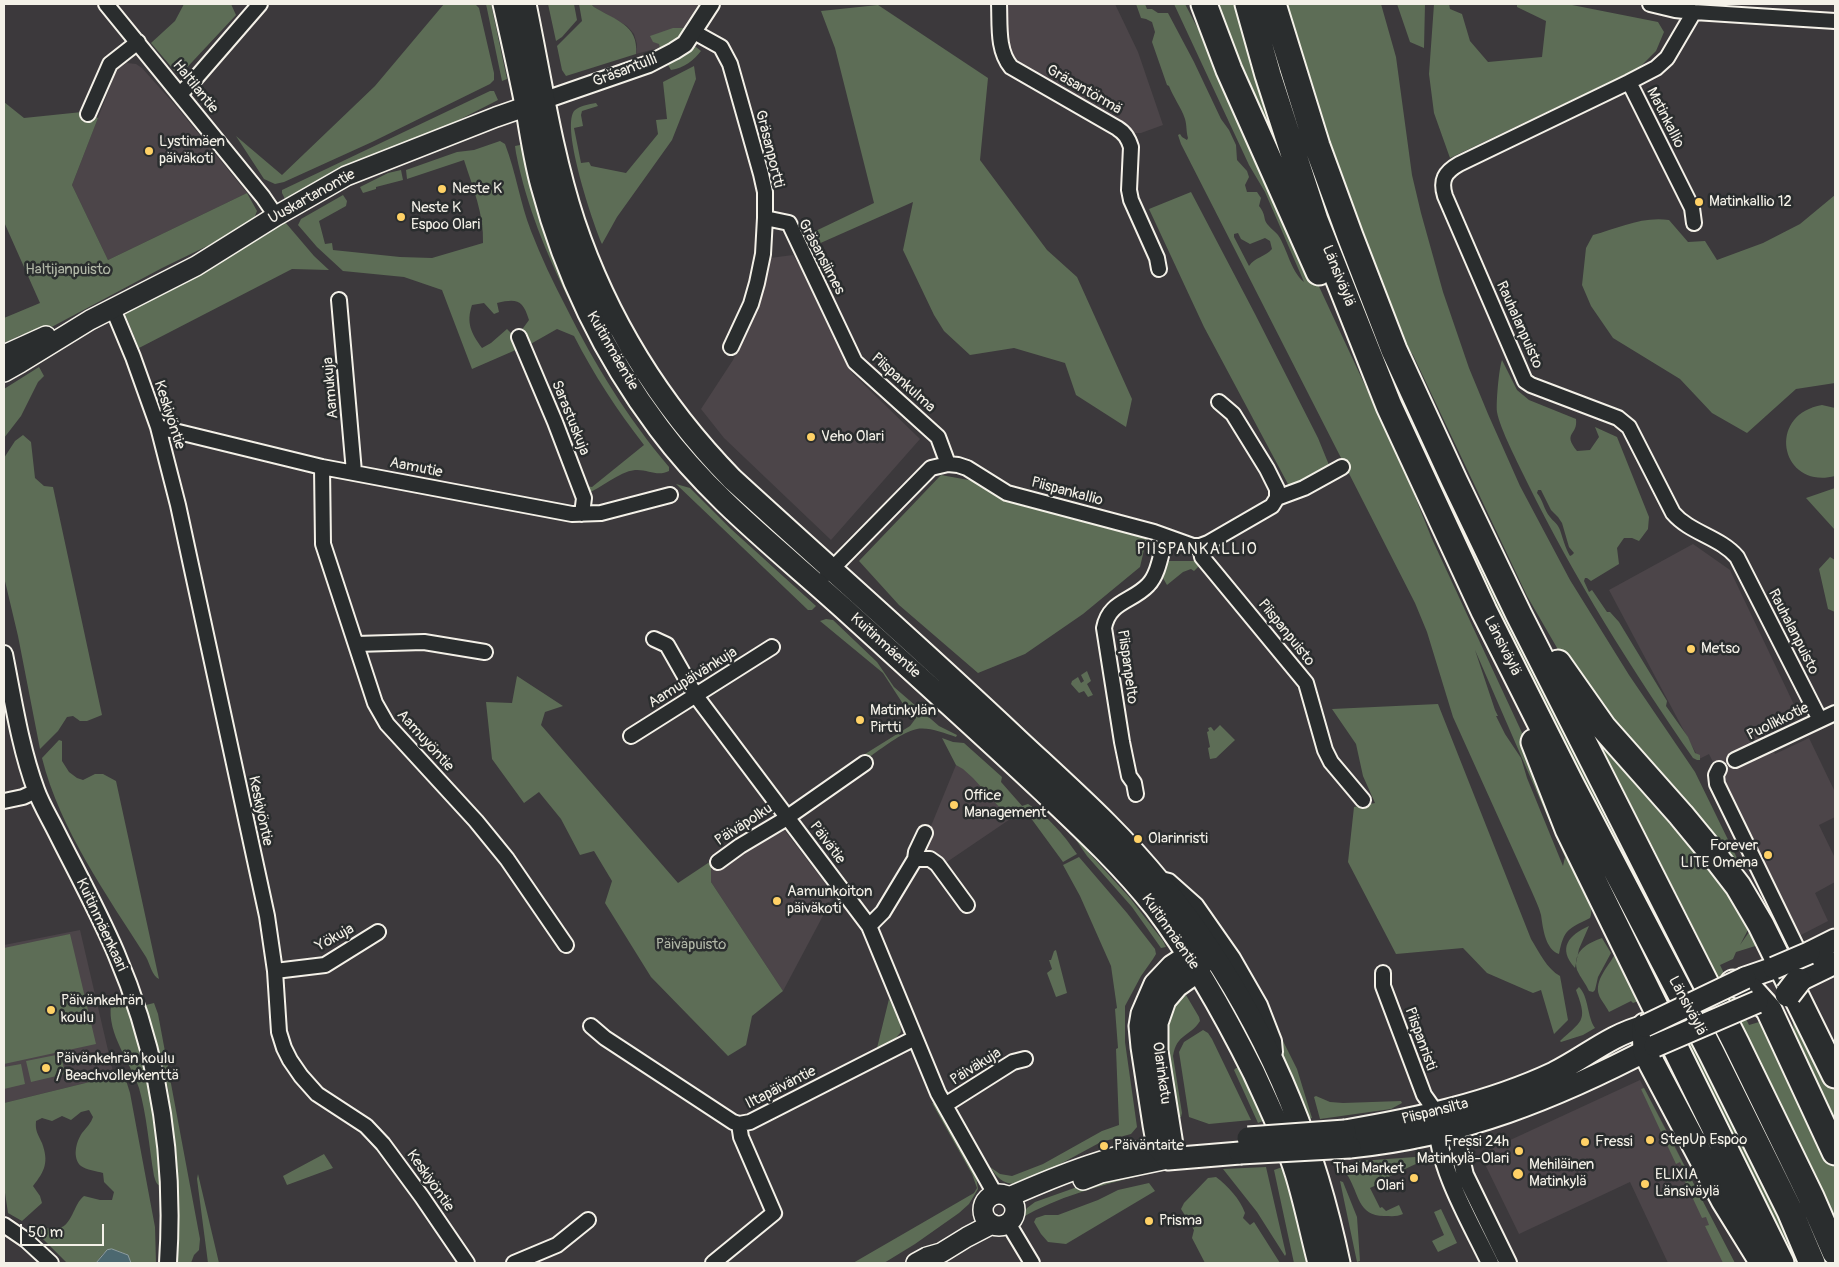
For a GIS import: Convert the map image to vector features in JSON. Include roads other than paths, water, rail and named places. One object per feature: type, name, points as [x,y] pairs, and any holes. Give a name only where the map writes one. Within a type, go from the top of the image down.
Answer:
[{"type":"highway","points":[[1191,4],[1202,20],[1229,70]]},
{"type":"highway","points":[[1204,4],[1229,70],[1279,186],[1336,308],[1389,406]]},
{"type":"highway","name":"Länsiväylä","points":[[1248,4],[1268,75],[1315,220],[1389,406],[1484,611],[1711,1052],[1790,1211],[1812,1263]]},
{"type":"highway","name":"Länsiväylä","points":[[1273,4],[1317,146],[1394,350],[1519,615],[1736,1043],[1812,1197],[1835,1252]]},
{"type":"highway","points":[[1484,611],[1568,829],[1782,1263]]},
{"type":"highway","points":[[1519,615],[1556,660],[1603,728],[1681,815],[1738,886],[1761,925],[1835,1075]]},
{"type":"highway","points":[[1785,1045],[1783,1004],[1804,971]]},
{"type":"highway","points":[[1749,991],[1768,1010],[1835,1152]]},
{"type":"highway","points":[[1648,1041],[1724,1200],[1763,1263]]},
{"type":"main road","name":"Kuitinmäentie","points":[[504,4],[562,178],[579,236],[601,291],[628,343],[675,415],[703,449],[824,577],[979,730],[1083,829],[1139,888],[1194,963],[1238,1042],[1275,1118],[1296,1174],[1319,1263]]},
{"type":"main road","name":"Kuitinmäentie","points":[[525,4],[536,103]]},
{"type":"main road","name":"Uuskartanontie","points":[[4,354],[114,309],[196,266],[276,216],[346,176],[536,103]]},
{"type":"main road","name":"Uuskartanontie","points":[[4,372],[90,320]]},
{"type":"main road","name":"Kuitinmäentie","points":[[824,577],[993,716],[1100,817],[1157,879],[1210,949],[1278,1070],[1295,1108],[1330,1221],[1339,1263]]},
{"type":"main road","name":"Piispansilta","points":[[1648,1041],[1749,991],[1804,971],[1835,940]]},
{"type":"main road","name":"Olarinkatu","points":[[1166,1150],[1155,1036],[1157,1023],[1165,1000],[1194,963],[1210,949]]},
{"type":"main road","name":"Piispansilta","points":[[1648,1041],[1749,991],[1774,968],[1804,971]]},
{"type":"main road","name":"Piispansilta","points":[[1000,1209],[1098,1161],[1166,1150],[1347,1139],[1406,1120],[1442,1125],[1474,1102],[1538,1079],[1574,1062],[1627,1030],[1648,1041]]},
{"type":"main road","points":[[922,1260],[936,1242],[961,1227],[977,1214],[1000,1209]]},
{"type":"street","name":"Haltilantie","points":[[106,4],[263,197],[276,216]]},
{"type":"street","points":[[180,94],[260,4]]},
{"type":"street","name":"Gräsantulli","points":[[536,103],[649,64],[685,44],[711,4]]},
{"type":"street","name":"Gräsantörmä","points":[[999,4],[1002,47],[1011,67],[1117,128],[1129,140],[1131,147],[1129,190],[1131,200],[1157,258],[1159,269]]},
{"type":"street","points":[[1650,4],[1694,12],[1835,21]]},
{"type":"street","name":"Matinkallio","points":[[1694,12],[1667,58],[1656,68],[1629,82],[1692,208],[1694,223]]},
{"type":"street","name":"Gräsanportti","points":[[694,32],[721,47],[730,64],[765,192],[764,243],[757,283],[731,347]]},
{"type":"street","points":[[88,114],[110,64],[138,42]]},
{"type":"street","name":"Rauhalanpuisto","points":[[1629,82],[1450,169],[1444,176],[1443,189],[1526,381],[1543,390],[1618,418],[1629,427],[1673,513],[1682,522],[1722,545],[1737,557],[1820,720]]},
{"type":"street","name":"Gräsansiimes","points":[[765,218],[788,224],[838,325]]},
{"type":"street","name":"Aamukuja","points":[[339,300],[354,472]]},
{"type":"street","name":"Keskiyöntie","points":[[114,309],[158,427],[178,505],[265,908],[275,971],[279,1032],[284,1048],[301,1076],[317,1094],[366,1126],[383,1144],[417,1190],[466,1263]]},
{"type":"street","name":"Piispankulma","points":[[838,325],[855,362],[938,437],[948,464]]},
{"type":"street","name":"Sarastuskuja","points":[[519,337],[555,422],[584,498],[582,514]]},
{"type":"street","points":[[1219,402],[1233,414],[1267,469],[1276,489],[1277,498]]},
{"type":"street","name":"Aamutie","points":[[158,427],[322,467],[572,514],[601,513],[670,495]]},
{"type":"street","points":[[824,577],[931,468],[948,464]]},
{"type":"street","name":"Piispankallio","points":[[948,464],[958,464],[967,468],[1007,493],[1154,532],[1193,546],[1200,546]]},
{"type":"street","name":"Aamuyöntie","points":[[322,467],[322,544],[375,704],[387,724],[476,821],[506,859],[566,945]]},
{"type":"street","points":[[1200,546],[1272,506],[1277,498],[1304,488],[1342,467]]},
{"type":"street","name":"Piispanpelto","points":[[1136,794],[1122,742],[1104,628],[1111,610],[1150,584],[1155,575],[1166,537]]},
{"type":"street","name":"Piispanpuisto","points":[[1200,546],[1202,557],[1306,683],[1325,750],[1331,762],[1363,800]]},
{"type":"street","name":"Päivätie","points":[[654,639],[667,645],[696,696],[869,926],[938,1093],[1000,1209],[1032,1263]]},
{"type":"street","points":[[356,644],[424,642],[485,652]]},
{"type":"street","name":"Aamupäivänkuja","points":[[631,736],[772,647]]},
{"type":"street","name":"Kuitinmäenkaari","points":[[5,662],[25,755],[36,791],[115,952],[133,999],[149,1051],[160,1100],[170,1191],[171,1222],[168,1263]]},
{"type":"street","name":"Puolikkotie","points":[[1736,760],[1835,713]]},
{"type":"street","name":"Päiväpolku","points":[[718,862],[865,763]]},
{"type":"street","points":[[1720,769],[1716,775],[1717,784],[1804,971]]},
{"type":"street","points":[[4,801],[23,797],[36,791]]},
{"type":"street","points":[[869,926],[883,912],[915,859],[925,832]]},
{"type":"street","points":[[915,859],[930,859],[937,864],[967,905]]},
{"type":"street","points":[[1157,879],[1169,881],[1196,905],[1233,958],[1260,1005],[1274,1041],[1278,1070]]},
{"type":"street","name":"Yökuja","points":[[275,971],[325,965],[378,932]]},
{"type":"street","name":"Piispanristi","points":[[1383,973],[1383,986],[1424,1095],[1442,1125]]},
{"type":"street","name":"Iltapäiväntie","points":[[591,1026],[605,1038],[733,1122],[739,1124],[750,1122],[915,1038]]},
{"type":"street","name":"Päiväkuja","points":[[945,1105],[1013,1062],[1026,1059]]},
{"type":"street","points":[[713,1263],[774,1213],[741,1137],[739,1124]]},
{"type":"street","points":[[1442,1125],[1449,1176],[1490,1263]]},
{"type":"street","points":[[1442,1125],[1508,1263]]},
{"type":"street","points":[[514,1263],[557,1245],[588,1220]]},
{"type":"street","points":[[4,1225],[26,1240],[51,1263]]},
{"type":"water","points":[[112,1249],[128,1255],[131,1263],[96,1263],[107,1250]]},
{"type":"place","name":"Lystimäen päiväkoti","points":[[149,151]]},
{"type":"place","name":"Neste K","points":[[442,189]]},
{"type":"place","name":"Matinkallio 12","points":[[1699,202]]},
{"type":"place","name":"Neste K Espoo Olari","points":[[401,217]]},
{"type":"place","name":"Veho Olari","points":[[811,437]]},
{"type":"place","name":"Metso","points":[[1691,649]]},
{"type":"place","name":"Matinkylän Pirtti","points":[[860,720]]},
{"type":"place","name":"Office Management","points":[[954,805]]},
{"type":"place","name":"Olarinristi","points":[[1138,839]]},
{"type":"place","name":"Forever LITE Omena","points":[[1768,855]]},
{"type":"place","name":"Aamunkoiton päiväkoti","points":[[777,901]]},
{"type":"place","name":"Päivänkehrän koulu","points":[[51,1010]]},
{"type":"place","name":"Päivänkehrän koulu / Beachvolleykenttä","points":[[46,1068]]},
{"type":"place","name":"StepUp Espoo","points":[[1650,1140]]},
{"type":"place","name":"Fressi","points":[[1585,1142]]},
{"type":"place","name":"Päiväntaite","points":[[1104,1146]]},
{"type":"place","name":"Fressi 24h Matinkylä-Olari","points":[[1519,1151]]},
{"type":"place","name":"Mehiläinen Matinkylä","points":[[1518,1174]]},
{"type":"place","name":"Thai Market Olari","points":[[1414,1178]]},
{"type":"place","name":"ELIXIA Länsiväylä","points":[[1645,1184]]},
{"type":"place","name":"Prisma","points":[[1149,1221]]},
{"type":"district","name":"PIISPANKALLIO","points":[[1197,550]]},
{"type":"park label","name":"Haltijanpuisto","points":[[68,270]]},
{"type":"park label","name":"Päiväpuisto","points":[[691,945]]}]
